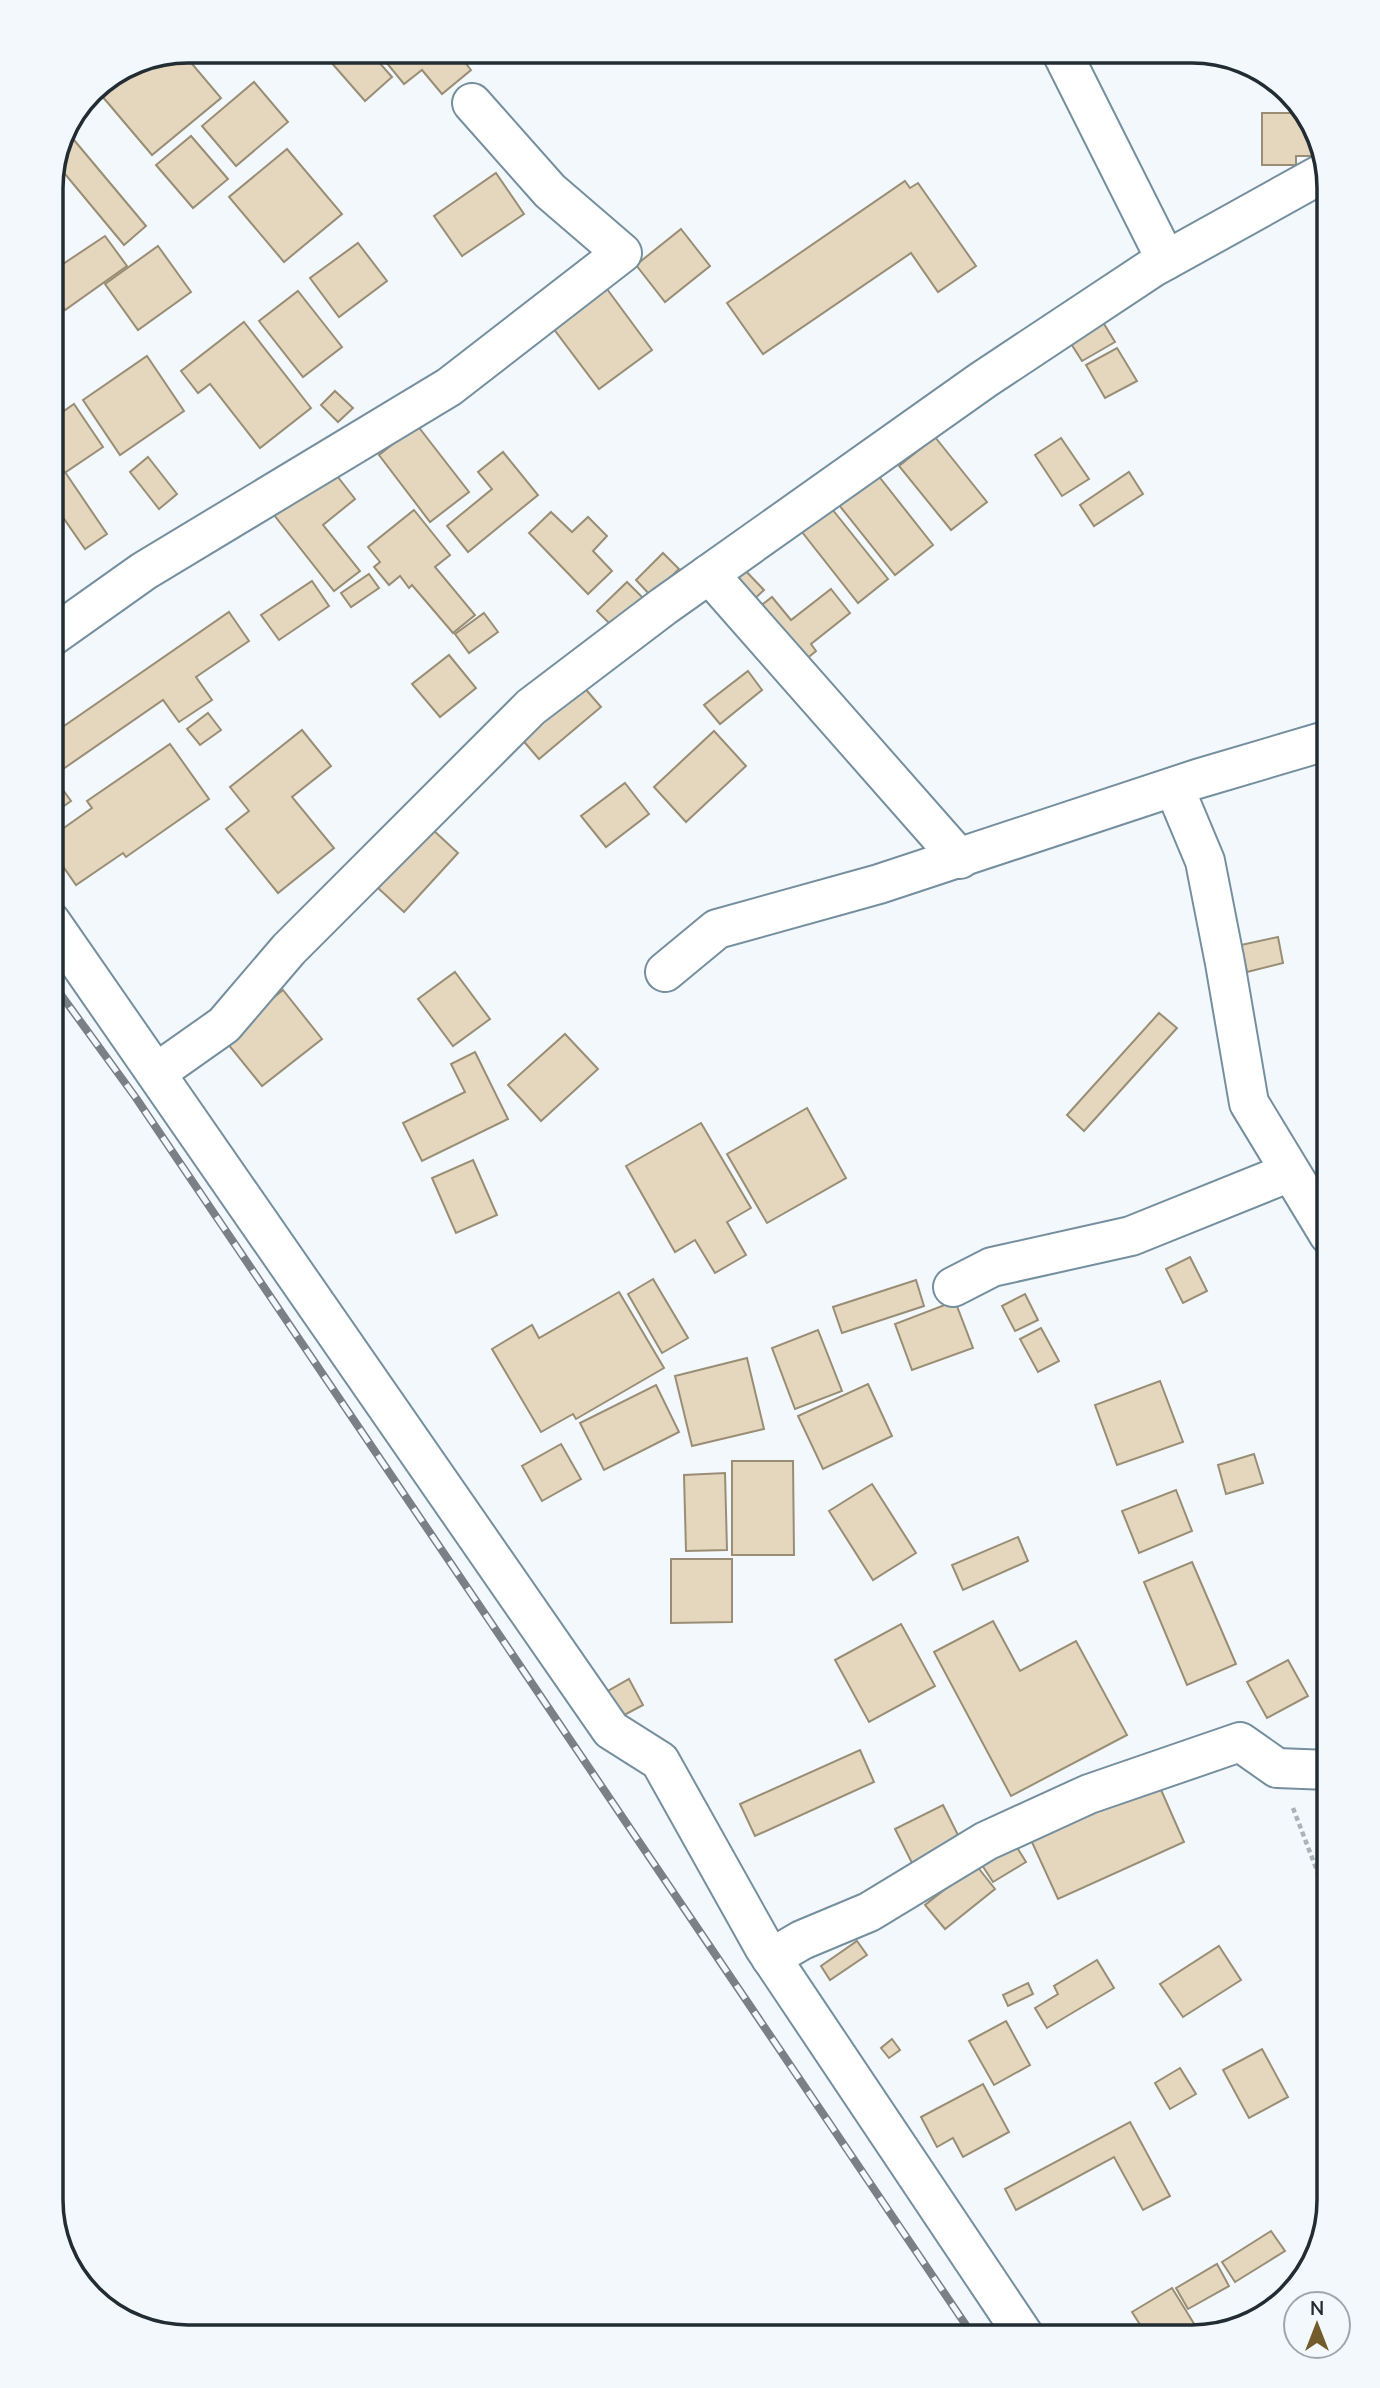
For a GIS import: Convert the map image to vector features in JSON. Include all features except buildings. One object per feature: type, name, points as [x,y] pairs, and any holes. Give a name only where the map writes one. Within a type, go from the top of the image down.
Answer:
[{"type":"street","points":[[1067,63],[1166,260]]},
{"type":"street","points":[[63,628],[144,571],[449,387],[622,253],[550,191],[472,103]]},
{"type":"street","points":[[156,1073],[224,1025],[289,949],[531,707],[709,574],[983,380],[1166,260],[1317,177]]},
{"type":"street","points":[[709,574],[960,859]]},
{"type":"street","points":[[665,972],[717,929],[960,859],[1174,787],[1317,744]]},
{"type":"street","points":[[1174,787],[1205,861],[1248,1103],[1317,1216]]},
{"type":"street","points":[[63,939],[611,1730],[660,1761],[771,1958],[1017,2325]]},
{"type":"street","points":[[953,1287],[992,1267],[1131,1236],[1290,1172]]},
{"type":"street","points":[[771,1958],[802,1940],[870,1912],[986,1841],[1089,1794],[1240,1742],[1277,1768],[1317,1770]]},
{"type":"path","points":[[1277,1768],[1317,1871]]},
{"type":"railway","points":[[63,998],[136,1098],[966,2325]]}]
